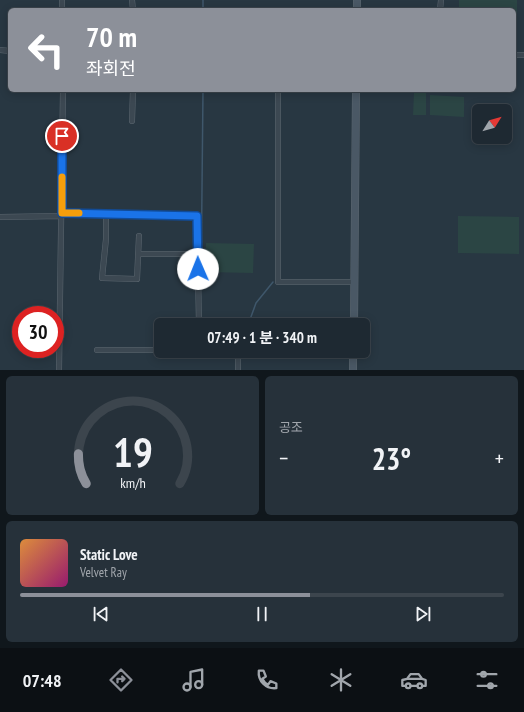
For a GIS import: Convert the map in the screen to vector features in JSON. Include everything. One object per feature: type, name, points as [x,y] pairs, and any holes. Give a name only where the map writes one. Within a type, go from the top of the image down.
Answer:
[{"type":"street","points":[[59,370],[63,92]]},
{"type":"street","points":[[132,120],[133,92]]},
{"type":"street","points":[[278,92],[278,282],[354,282]]},
{"type":"street","points":[[354,318],[356,92]]},
{"type":"street","points":[[106,214],[106,239],[102,278],[137,279],[139,236]]},
{"type":"street","points":[[0,217],[106,214],[197,216],[199,318]]},
{"type":"street","points":[[138,254],[198,254]]},
{"type":"street","points":[[97,350],[154,350]]},
{"type":"street","points":[[238,358],[238,370]]},
{"type":"street","points":[[353,358],[353,370]]},
{"type":"green space","points":[[459,0],[517,0],[517,33],[516,8],[459,8]]},
{"type":"green space","points":[[414,92],[426,92],[426,115],[413,115]]},
{"type":"green space","points":[[430,95],[464,97],[464,117],[430,115]]},
{"type":"green space","points":[[458,216],[519,217],[519,254],[458,253]]},
{"type":"green space","points":[[206,243],[254,244],[253,273],[205,272]]},
{"type":"waterway","points":[[203,0],[203,8]]},
{"type":"waterway","points":[[201,287],[203,92]]},
{"type":"waterway","points":[[251,318],[256,303],[273,282]]},
{"type":"slow traffic","points":[[62,177],[62,213],[79,213]]},
{"type":"route","points":[[62,136],[62,213],[197,216],[198,269]]}]
